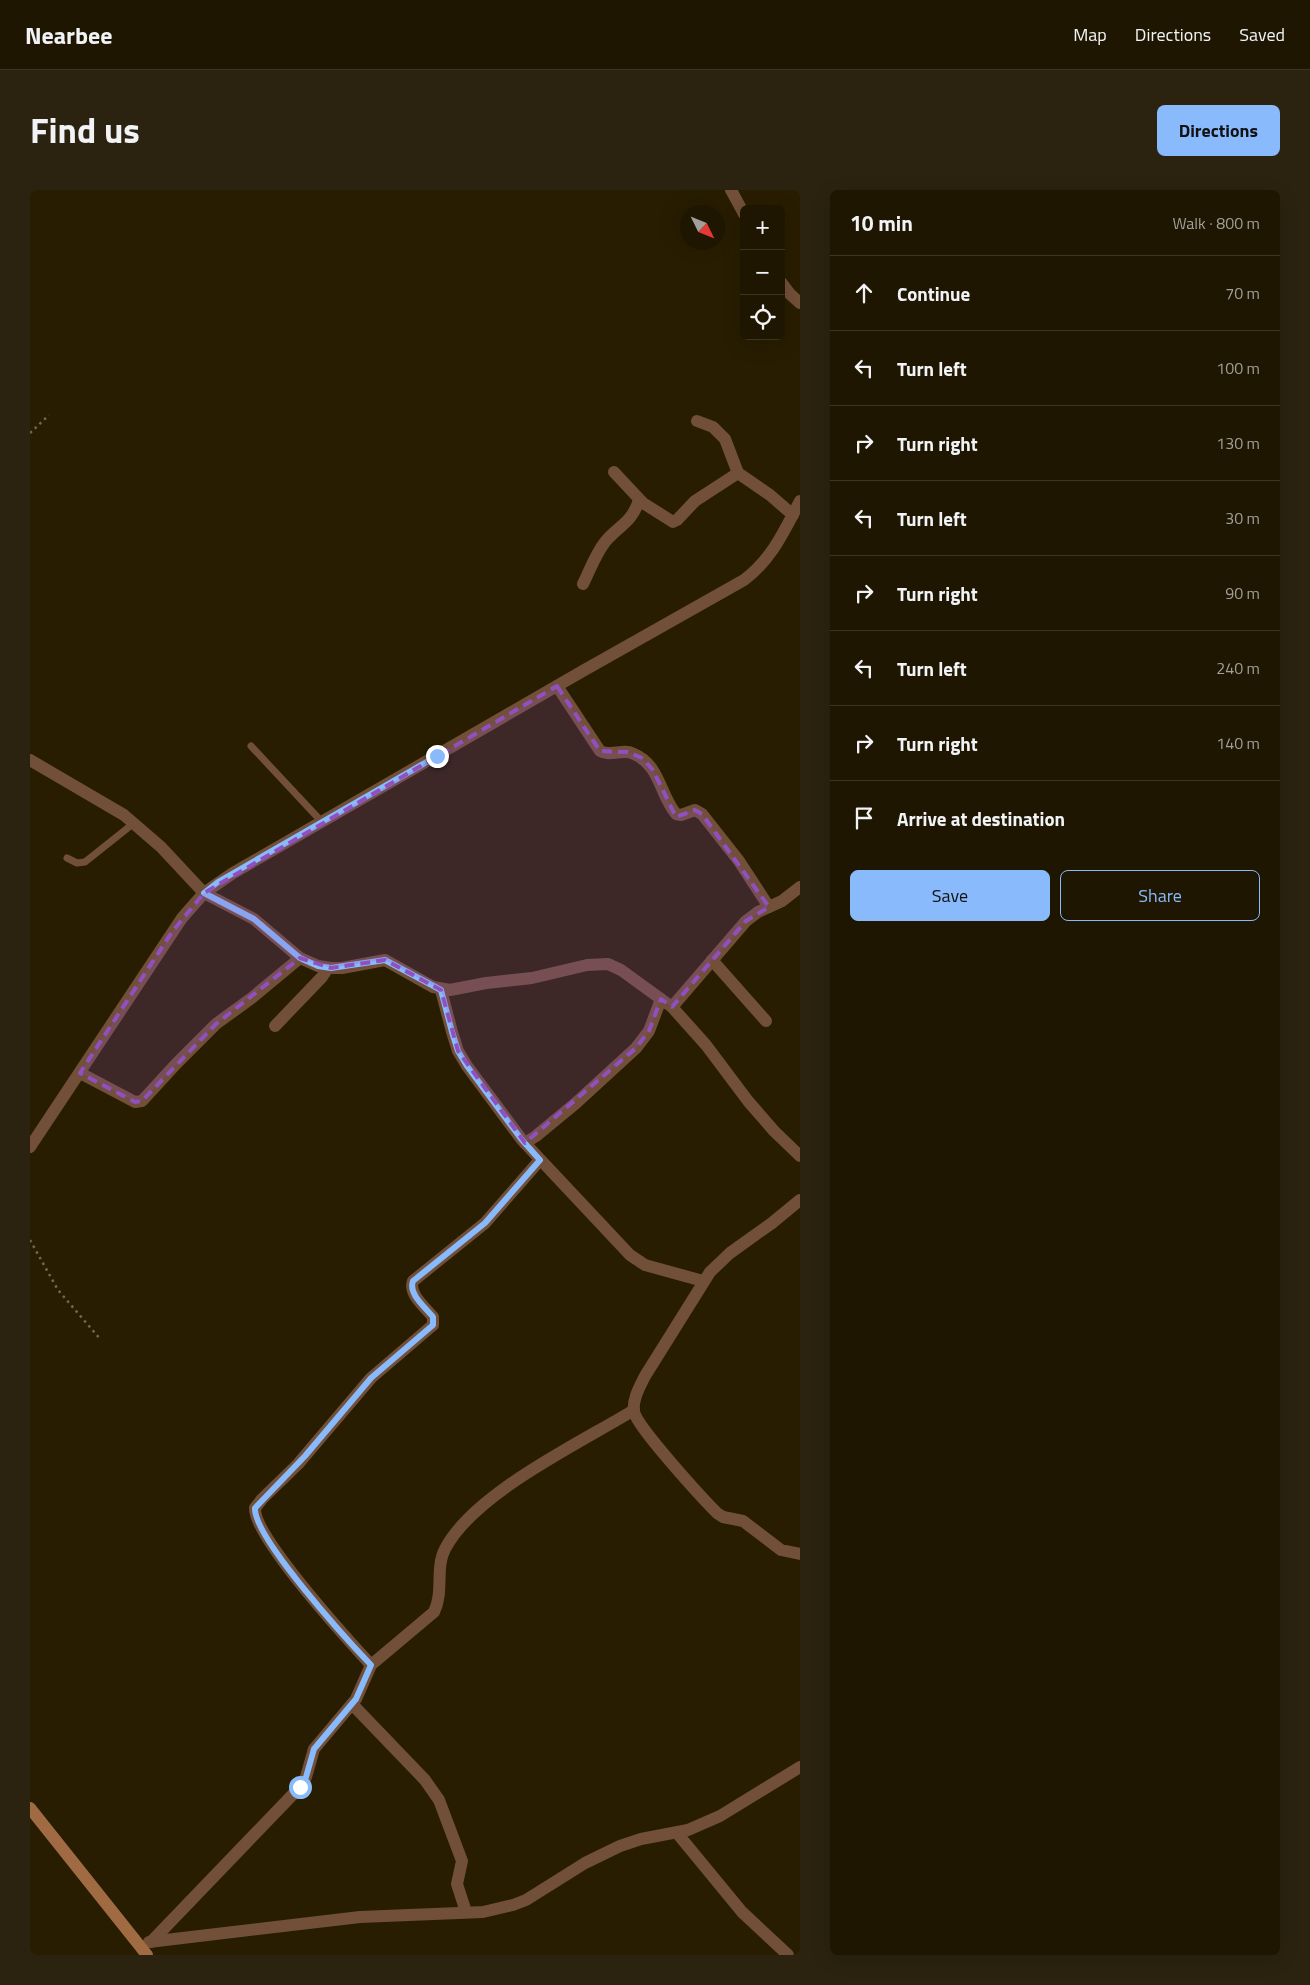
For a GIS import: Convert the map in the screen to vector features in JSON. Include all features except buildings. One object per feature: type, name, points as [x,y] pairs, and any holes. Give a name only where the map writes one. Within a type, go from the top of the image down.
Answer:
[{"type":"street","points":[[731,190],[740,207]]},
{"type":"street","points":[[785,287],[800,303]]},
{"type":"street","points":[[697,421],[713,427],[725,438],[738,473],[770,495],[792,515]]},
{"type":"street","points":[[614,472],[639,500],[671,521],[675,521],[696,501],[738,473]]},
{"type":"street","points":[[584,584],[600,549],[610,537],[630,520],[639,500]]},
{"type":"street","points":[[30,1147],[172,932],[204,893],[218,882],[744,580],[760,568],[766,560],[781,538],[800,502]]},
{"type":"street","points":[[557,686],[600,751],[608,754],[628,752],[642,758],[653,770],[676,814],[681,815],[695,810],[702,814],[740,861],[770,907]]},
{"type":"street","points":[[30,760],[111,806],[161,847],[204,893],[254,919],[300,958],[318,966],[342,968],[385,960],[441,990],[532,978],[587,965],[608,964],[629,974],[672,1007],[706,1045],[758,1113],[800,1156]]},
{"type":"street","points":[[672,1007],[746,921],[758,912],[782,901],[800,887]]},
{"type":"street","points":[[80,1073],[135,1102],[142,1101],[216,1024],[261,991],[300,958]]},
{"type":"street","points":[[712,960],[766,1021]]},
{"type":"street","points":[[275,1026],[322,977],[328,968]]},
{"type":"street","points":[[441,990],[458,1051],[467,1066],[540,1160],[592,1216],[638,1261],[645,1265],[703,1281]]},
{"type":"street","points":[[525,1143],[576,1103],[636,1048],[649,1031],[660,999]]},
{"type":"street","points":[[371,1665],[320,1609],[283,1561],[256,1518],[255,1508],[305,1456],[371,1378],[433,1325],[433,1317],[412,1292],[411,1286],[413,1281],[485,1223],[540,1160]]},
{"type":"street","points":[[800,1200],[730,1253],[703,1281],[637,1392],[634,1410],[642,1429],[717,1513],[723,1517],[743,1521],[781,1550],[800,1554]]},
{"type":"street","points":[[151,1942],[300,1787],[306,1777],[314,1749],[323,1736],[352,1704],[371,1665],[434,1612],[438,1602],[441,1560],[451,1539],[466,1522],[501,1491],[558,1454],[634,1410]]},
{"type":"street","points":[[352,1704],[425,1780],[439,1800],[462,1861],[457,1884],[466,1912]]},
{"type":"street","points":[[138,1943],[360,1917],[483,1912],[513,1906],[586,1863],[620,1846],[641,1839],[677,1833],[720,1816],[800,1767]]},
{"type":"street","points":[[30,1808],[147,1955]]},
{"type":"street","points":[[677,1833],[742,1912],[788,1955]]},
{"type":"lane","points":[[251,746],[322,822]]},
{"type":"lane","points":[[67,858],[77,863],[85,862],[134,823]]},
{"type":"path","points":[[30,433],[49,415]]},
{"type":"path","points":[[30,1240],[58,1290],[101,1340]]},
{"type":"highlighted area","points":[[557,686],[600,751],[628,752],[642,758],[653,770],[676,817],[695,810],[702,814],[769,907],[746,921],[672,1007],[661,999],[649,1031],[636,1048],[525,1143],[458,1051],[441,990],[385,960],[331,968],[300,958],[216,1024],[142,1101],[135,1102],[80,1073],[172,932],[204,893]]},
{"type":"route","points":[[300,1787],[306,1777],[314,1749],[356,1699],[371,1665],[320,1609],[283,1561],[262,1529],[254,1510],[257,1504],[305,1456],[356,1393],[382,1368],[433,1325],[433,1317],[412,1292],[411,1286],[413,1281],[485,1223],[540,1160],[522,1140],[458,1051],[441,990],[390,961],[379,960],[342,968],[318,966],[308,962],[300,958],[254,919],[204,893],[218,882],[437,756]]}]
